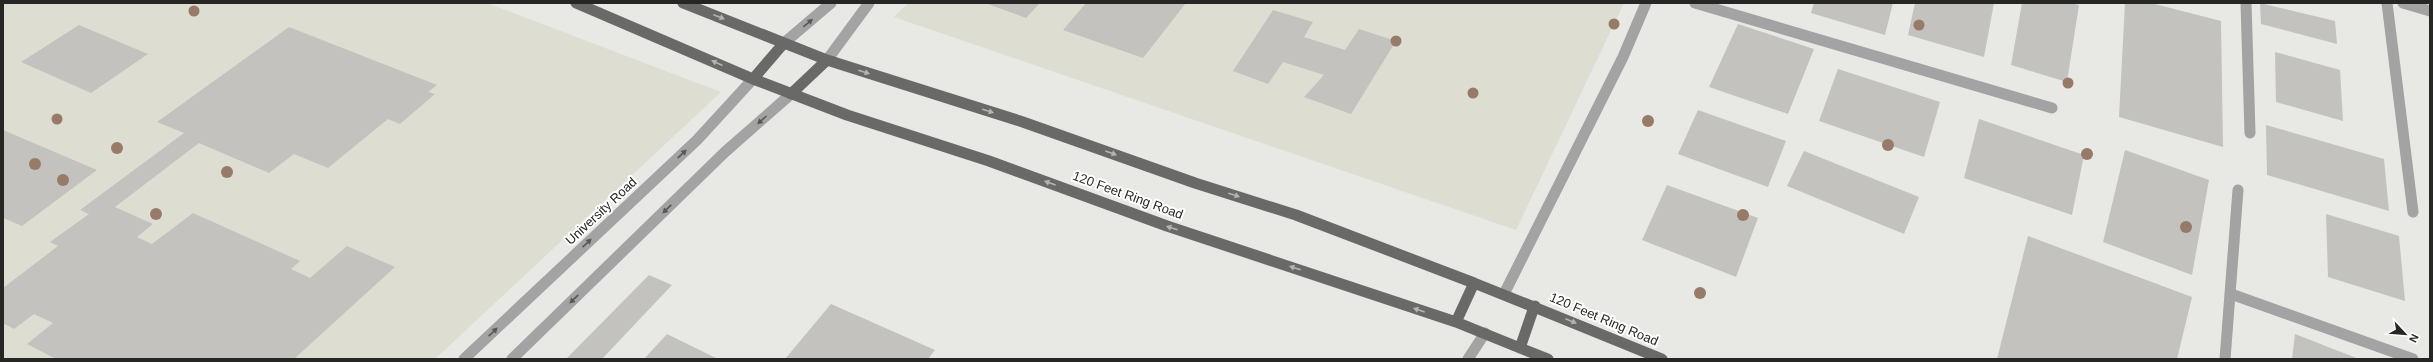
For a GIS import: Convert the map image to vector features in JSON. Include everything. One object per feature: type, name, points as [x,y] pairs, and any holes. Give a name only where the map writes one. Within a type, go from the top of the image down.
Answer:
[{"type":"main road","points":[[576,3],[753,79],[784,43]]},
{"type":"main road","points":[[683,3],[827,60],[1020,121],[1196,183],[1296,215],[1474,282],[1456,322]]},
{"type":"main road","points":[[791,94],[827,60]]},
{"type":"main road","name":"120 Feet Ring Road","points":[[753,79],[847,115],[989,160],[1167,226],[1456,322],[1520,348]]},
{"type":"main road","name":"120 Feet Ring Road","points":[[1474,282],[1662,359]]},
{"type":"main road","points":[[1535,306],[1520,348],[1548,359]]},
{"type":"street","points":[[784,43],[831,3]]},
{"type":"street","points":[[827,60],[869,3]]},
{"type":"street","points":[[1504,294],[1623,57],[1646,3]]},
{"type":"street","points":[[1695,3],[2052,108]]},
{"type":"street","points":[[2246,3],[2250,133]]},
{"type":"street","points":[[2387,3],[2412,212]]},
{"type":"street","points":[[2403,3],[2430,11]]},
{"type":"street","name":"University Road","points":[[464,359],[697,140],[753,79]]},
{"type":"street","points":[[512,359],[725,152],[791,94]]},
{"type":"street","points":[[2224,359],[2231,294],[2238,190]]},
{"type":"street","points":[[2231,294],[2413,359]]},
{"type":"street","points":[[1468,359],[1485,333]]},
{"type":"shaded area","points":[[3,3],[487,3],[721,92],[435,359],[3,359]]},
{"type":"shaded area","points":[[908,3],[1624,3],[1516,230],[894,17]]},
{"type":"building","points":[[985,3],[1040,3],[1026,18]]},
{"type":"building","points":[[1086,3],[1186,3],[1143,58],[1063,30]]},
{"type":"building","points":[[1814,3],[1893,3],[1885,35],[1811,13]]},
{"type":"building","points":[[1915,3],[1994,3],[1984,57],[1908,35]]},
{"type":"building","points":[[2022,3],[2071,3],[2079,5],[2067,82],[2011,65]]},
{"type":"building","points":[[2125,3],[2151,3],[2221,21],[2223,147],[2119,117]]},
{"type":"building","points":[[2260,3],[2335,21],[2337,44],[2261,24]]},
{"type":"building","points":[[1273,10],[1313,22],[1304,37],[1345,50],[1359,29],[1396,41],[1351,114],[1304,97],[1324,75],[1283,62],[1268,84],[1233,71]]},
{"type":"building","points":[[1738,24],[1814,49],[1788,114],[1709,87]]},
{"type":"building","points":[[79,25],[148,54],[91,93],[21,62]]},
{"type":"building","points":[[289,27],[437,85],[428,92],[435,94],[400,124],[388,119],[328,168],[294,154],[269,173],[199,143],[115,207],[153,224],[137,237],[152,244],[193,213],[300,261],[291,269],[310,278],[347,246],[395,267],[294,359],[56,359],[27,344],[53,323],[34,314],[14,329],[3,323],[3,288],[58,246],[50,242],[89,214],[80,210],[184,133],[157,122]]},
{"type":"building","points":[[2275,52],[2340,70],[2343,121],[2276,102]]},
{"type":"building","points":[[1838,69],[1940,102],[1924,157],[1819,121]]},
{"type":"building","points":[[1698,110],[1786,141],[1768,187],[1678,154]]},
{"type":"building","points":[[1979,119],[2084,155],[2072,215],[1964,178]]},
{"type":"building","points":[[2266,125],[2384,159],[2389,211],[2267,175]]},
{"type":"building","points":[[3,130],[97,170],[22,226],[3,218]]},
{"type":"building","points":[[2125,150],[2209,180],[2192,275],[2103,242]]},
{"type":"building","points":[[1804,151],[1919,197],[1904,234],[1787,186]]},
{"type":"building","points":[[1667,185],[1758,218],[1736,277],[1642,240]]},
{"type":"building","points":[[2326,214],[2399,236],[2405,301],[2328,277]]},
{"type":"building","points":[[2028,236],[2192,297],[2177,359],[1997,359]]},
{"type":"building","points":[[649,275],[672,285],[602,359],[566,359]]},
{"type":"building","points":[[831,304],[935,350],[928,359],[785,359]]},
{"type":"building","points":[[667,334],[718,359],[644,359]]},
{"type":"building","points":[[2295,334],[2359,359],[2292,359]]}]
